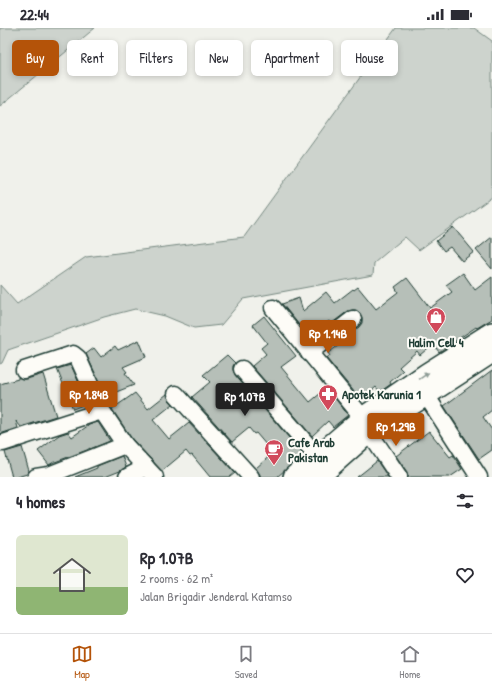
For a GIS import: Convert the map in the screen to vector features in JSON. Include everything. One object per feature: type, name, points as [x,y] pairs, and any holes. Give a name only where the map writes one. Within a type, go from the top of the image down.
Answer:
[{"type":"main road","points":[[294,477],[317,456],[366,425],[426,395],[492,333]]},
{"type":"main road","points":[[318,477],[366,425],[427,374],[467,358],[492,352]]},
{"type":"street","points":[[273,308],[366,425],[399,477]]},
{"type":"street","points":[[309,353],[353,319]]},
{"type":"street","points":[[24,370],[73,354],[75,355],[78,358],[102,411],[125,445],[150,472]]},
{"type":"street","points":[[242,369],[317,456]]},
{"type":"street","points":[[176,394],[251,477]]},
{"type":"street","points":[[426,395],[479,477]]},
{"type":"street","points":[[3,443],[102,411]]},
{"type":"street","points":[[36,477],[49,475],[125,445]]},
{"type":"street","points":[[127,477],[150,472]]},
{"type":"shaded area","points":[[0,28],[95,28],[80,40],[67,40],[67,51],[59,58],[59,40],[12,40],[12,76],[37,76],[0,106]]},
{"type":"shaded area","points":[[396,28],[474,28],[492,41],[492,197],[419,250],[405,237],[374,263],[373,275],[243,299],[221,325],[194,328],[165,316],[135,309],[104,317],[8,350],[2,363],[0,364],[0,285],[17,304],[86,257],[244,237],[361,76],[398,76],[398,40],[387,40]]},
{"type":"building","points":[[453,227],[474,252],[462,261],[450,247],[444,251],[436,241]]},
{"type":"building","points":[[492,237],[492,269],[476,250]]},
{"type":"building","points":[[463,273],[475,290],[492,277],[492,319],[477,328],[476,327],[439,352],[433,344],[420,355],[417,351],[399,367],[403,371],[390,382],[391,384],[380,392],[376,387],[361,400],[326,358],[330,356],[328,353],[342,343],[344,340],[343,339],[359,327],[362,323],[360,313],[356,310],[348,311],[331,324],[329,321],[309,337],[282,304],[299,298],[303,311],[326,292],[335,303],[353,289],[354,290],[358,287],[376,309],[398,292],[395,287],[407,278],[430,308],[452,292],[446,285]]},
{"type":"building","points":[[264,316],[296,356],[281,367],[310,402],[327,388],[348,415],[333,427],[328,421],[312,436],[252,366],[266,354],[261,348],[267,343],[253,325]]},
{"type":"building","points":[[139,340],[146,357],[123,367],[127,372],[125,373],[134,385],[106,396],[86,354],[94,348],[101,357],[115,346],[118,350]]},
{"type":"building","points":[[227,355],[235,363],[233,370],[235,375],[303,454],[277,477],[260,477],[256,468],[273,453],[256,433],[254,434],[249,428],[232,442],[192,397],[210,382],[203,375]]},
{"type":"building","points":[[71,365],[88,403],[73,409],[57,369]]},
{"type":"building","points":[[492,370],[492,410],[483,417],[492,430],[492,450],[479,459],[444,406]]},
{"type":"building","points":[[43,374],[56,416],[21,427],[16,421],[18,428],[0,434],[0,384],[18,379],[18,377],[27,379]]},
{"type":"building","points":[[135,393],[148,409],[167,394],[169,400],[173,404],[153,420],[169,439],[189,423],[235,473],[230,477],[210,477],[192,455],[190,456],[186,451],[162,471],[132,439],[112,409]]},
{"type":"building","points":[[98,422],[110,441],[49,465],[38,451],[59,435],[68,432],[72,437],[89,425]]},
{"type":"building","points":[[429,431],[450,457],[453,455],[462,469],[450,477],[408,477],[407,472],[396,456]]},
{"type":"building","points":[[22,447],[29,471],[27,474],[12,477],[5,452]]},
{"type":"building","points":[[122,456],[126,467],[120,471],[105,477],[75,477],[97,468],[97,466]]},
{"type":"building","points":[[377,461],[388,477],[357,477],[366,470]]},
{"type":"place","name":"Halim Cell 4","points":[[436,334]]},
{"type":"place","name":"Apotek Karunia 1","points":[[328,411]]},
{"type":"place","name":"Cafe Arab Pakistan","points":[[274,466]]}]
